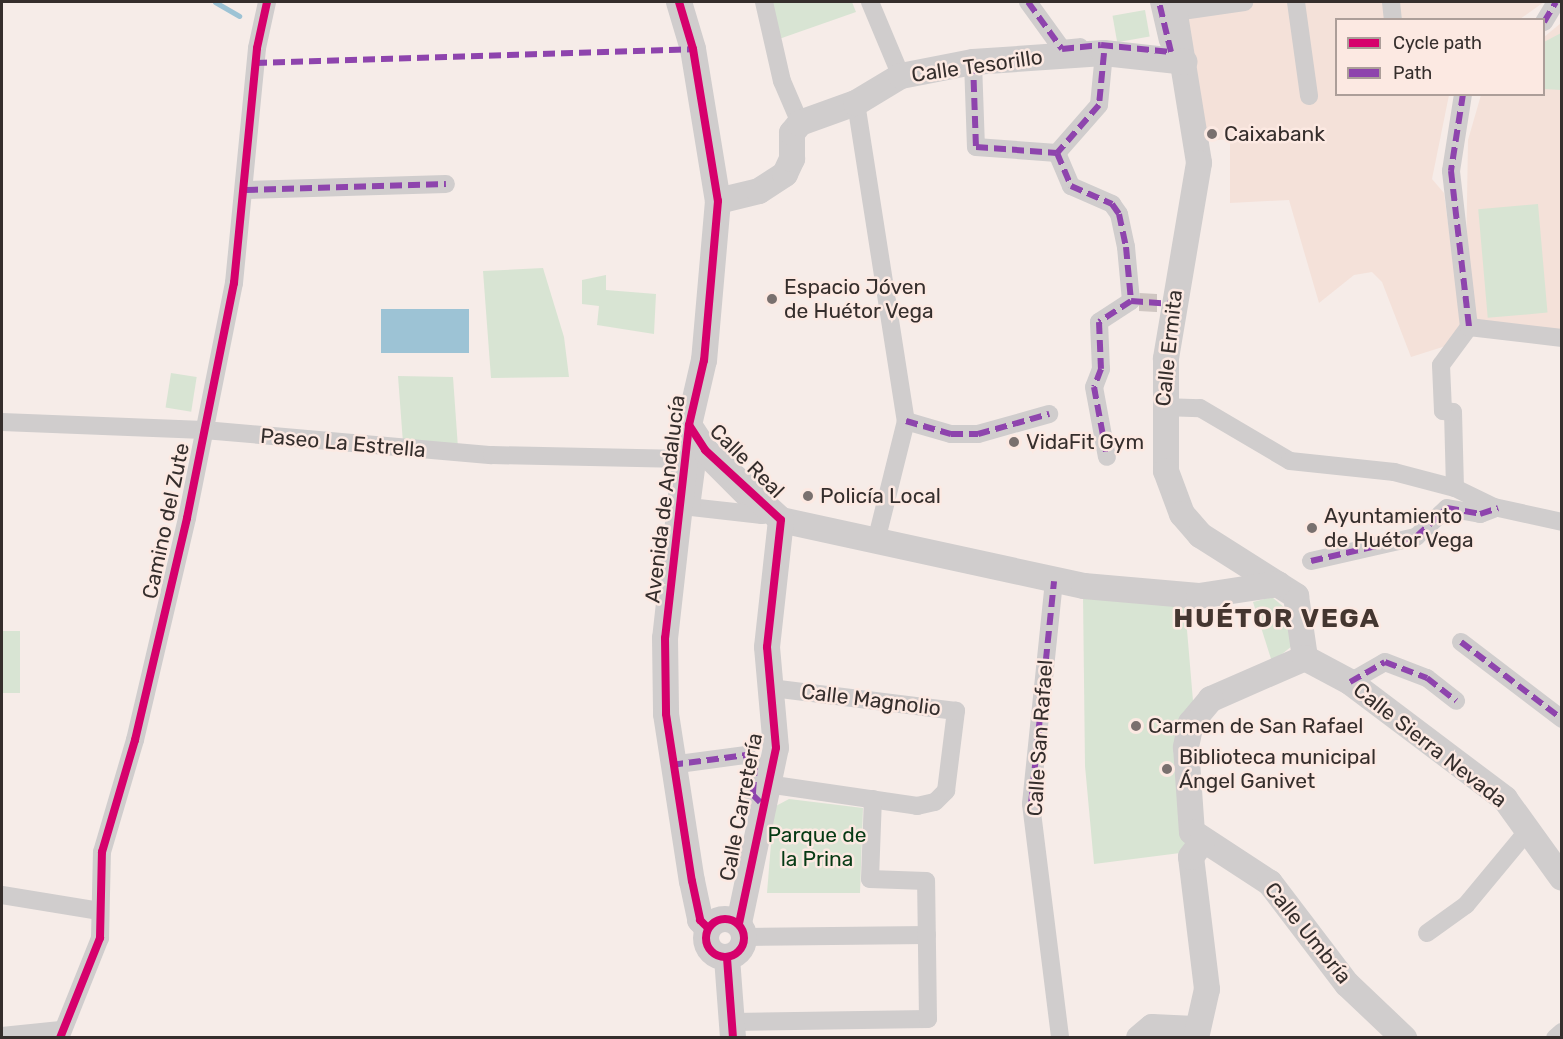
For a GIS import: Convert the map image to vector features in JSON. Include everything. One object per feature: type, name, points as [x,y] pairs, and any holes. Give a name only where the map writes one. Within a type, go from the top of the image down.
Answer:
[{"type":"street","name":"Camino del Zute","points":[[60,1034],[100,938],[102,852],[135,740],[204,430],[234,283],[246,190],[255,63],[267,2]]},
{"type":"street","name":"Avenida de Andalucía","points":[[679,2],[693,49],[718,201],[704,360],[688,425],[693,457],[665,638],[671,765],[700,920],[708,928]]},
{"type":"street","points":[[718,201],[759,191],[785,174],[792,159],[792,133],[800,123],[782,81],[764,2]]},
{"type":"street","points":[[870,2],[901,76]]},
{"type":"street","points":[[1028,2],[1062,49],[1101,45],[1171,52],[1169,5],[1244,2]]},
{"type":"street","points":[[1296,2],[1309,96]]},
{"type":"street","points":[[1390,2],[1393,18]]},
{"type":"street","points":[[1545,20],[1556,2]]},
{"type":"street","name":"Calle Ermita","points":[[1169,5],[1185,62],[1199,163],[1167,304],[1162,407],[1166,471],[1182,514],[1200,535],[1248,576]]},
{"type":"street","points":[[1058,153],[1099,105],[1104,53]]},
{"type":"street","name":"Calle Tesorillo","points":[[800,123],[856,104],[901,76],[973,62],[1104,53],[1185,62]]},
{"type":"street","points":[[973,62],[976,147],[1058,153]]},
{"type":"street","points":[[1455,488],[1453,412],[1443,411],[1441,365],[1469,327],[1451,171],[1463,96]]},
{"type":"street","points":[[856,104],[906,421],[876,541]]},
{"type":"street","points":[[1058,153],[1071,186],[1112,204],[1119,214],[1135,301],[1099,322],[1101,369],[1094,387],[1107,457]]},
{"type":"street","points":[[246,190],[446,184]]},
{"type":"street","points":[[1469,327],[1562,338]]},
{"type":"street","points":[[1162,407],[1200,408],[1290,461],[1377,469],[1455,488],[1498,508],[1562,522]]},
{"type":"street","points":[[906,421],[951,434],[978,434],[1049,414]]},
{"type":"street","name":"Paseo La Estrella","points":[[2,423],[204,430],[492,455],[693,457]]},
{"type":"street","name":"Calle Real","points":[[688,425],[705,450],[781,520],[1054,581],[1199,596],[1248,576],[1278,584],[1296,596],[1305,658]]},
{"type":"street","points":[[1311,561],[1416,537],[1447,507],[1480,514],[1498,508]]},
{"type":"street","name":"Calle Carretería","points":[[742,930],[764,793],[776,748],[768,603],[781,520]]},
{"type":"street","name":"Calle San Rafael","points":[[1054,581],[1031,804],[1060,1038]]},
{"type":"street","points":[[1461,642],[1562,719]]},
{"type":"street","points":[[1140,1036],[1152,1027],[1195,1033],[1207,989],[1191,858],[1202,842],[1192,831],[1186,747],[1191,723],[1211,699],[1305,658]]},
{"type":"street","name":"Calle Sierra Nevada","points":[[1305,658],[1350,682],[1505,799],[1558,862]]},
{"type":"street","points":[[1350,682],[1385,662],[1427,678],[1456,701]]},
{"type":"street","name":"Calle Magnolio","points":[[764,793],[935,802],[946,790],[956,711],[772,688]]},
{"type":"street","points":[[671,765],[746,755],[754,764],[753,795],[764,793]]},
{"type":"street","points":[[727,958],[733,1030],[928,1019],[926,881],[870,879],[873,799]]},
{"type":"street","points":[[1427,933],[1466,905],[1530,828]]},
{"type":"street","name":"Calle Umbría","points":[[1202,842],[1270,883],[1347,984],[1404,1038]]},
{"type":"street","points":[[2,895],[100,911]]},
{"type":"street","points":[[727,958],[711,952],[708,928],[717,920],[742,930],[927,935]]},
{"type":"street","points":[[727,958],[743,947],[742,930]]},
{"type":"street","points":[[1555,1038],[1562,1032]]},
{"type":"street","points":[[2,1036],[60,1034]]},
{"type":"shaded area","points":[[1178,2],[1544,2],[1521,18],[1335,18],[1335,96],[1449,96],[1432,179],[1444,193],[1462,328],[1452,344],[1411,357],[1382,282],[1372,272],[1354,275],[1319,303],[1289,200],[1230,203],[1230,139],[1207,141]]},
{"type":"shaded area","points":[[1561,23],[1561,333],[1477,322],[1466,262],[1468,140],[1481,96],[1545,96],[1545,36]]},
{"type":"green space","points":[[769,2],[852,2],[856,12],[779,39]]},
{"type":"green space","points":[[1145,10],[1150,37],[1117,42],[1113,16]]},
{"type":"green space","points":[[1561,33],[1561,90],[1545,89],[1545,41]]},
{"type":"green space","points":[[1538,204],[1547,313],[1488,318],[1478,209]]},
{"type":"green space","points":[[543,268],[564,337],[569,377],[491,378],[483,271]]},
{"type":"green space","points":[[606,275],[606,290],[656,294],[654,334],[597,325],[599,306],[582,304],[582,280]]},
{"type":"green space","points":[[171,373],[197,377],[191,412],[166,408]]},
{"type":"green space","points":[[398,376],[453,377],[458,448],[403,443]]},
{"type":"green space","name":"Carmen de San Rafael","points":[[1083,595],[1185,606],[1193,701],[1188,852],[1094,864],[1085,766]]},
{"type":"green space","points":[[1272,597],[1285,608],[1292,646],[1272,662],[1253,602]]},
{"type":"green space","points":[[2,631],[20,631],[20,693],[2,693]]},
{"type":"green space","name":"Parque de la Prina","points":[[789,799],[863,808],[860,893],[767,893],[774,807]]},
{"type":"water","points":[[381,309],[469,309],[469,353],[381,353]]},
{"type":"waterway","points":[[215,2],[239,16]]},
{"type":"tunnel","points":[[1139,302],[1161,303]]},
{"type":"marked path","points":[[1028,2],[1062,49],[1101,45],[1171,52],[1159,2]]},
{"type":"marked path","points":[[1545,20],[1556,2]]},
{"type":"marked path","points":[[255,63],[693,49]]},
{"type":"marked path","points":[[1104,53],[1099,105],[1057,153],[1071,186],[1112,204],[1119,214],[1126,247],[1131,301],[1099,322],[1101,369],[1094,387],[1107,457]]},
{"type":"marked path","points":[[973,62],[976,147],[1057,153]]},
{"type":"marked path","points":[[1463,96],[1451,171],[1469,327]]},
{"type":"marked path","points":[[246,190],[446,184]]},
{"type":"marked path","points":[[1131,301],[1172,304]]},
{"type":"marked path","points":[[906,421],[951,434],[978,434],[1049,414]]},
{"type":"marked path","points":[[1311,561],[1416,537],[1447,508],[1480,514],[1498,508]]},
{"type":"marked path","points":[[1031,804],[1054,581]]},
{"type":"marked path","points":[[1461,642],[1562,719]]},
{"type":"marked path","points":[[1350,682],[1385,662],[1427,678],[1456,701]]},
{"type":"marked path","points":[[671,765],[746,755],[755,764],[753,795],[760,802]]},
{"type":"cycle path","points":[[60,1038],[100,938],[102,852],[135,740],[187,518],[234,283],[257,48],[267,2]]},
{"type":"cycle path","points":[[679,2],[693,49],[718,201],[704,360],[689,425],[665,638],[666,714],[692,881],[700,920],[708,928]]},
{"type":"cycle path","points":[[689,425],[705,450],[781,520],[767,647],[776,748],[739,923]]},
{"type":"cycle path","points":[[725,919],[739,924],[744,938],[739,952],[725,957],[711,952],[706,938],[711,924],[725,919]]},
{"type":"cycle path","points":[[727,958],[733,1038]]},
{"type":"place","name":"Caixabank","points":[[1212,134]]},
{"type":"place","name":"Espacio Jóven de Huétor Vega","points":[[772,299]]},
{"type":"place","name":"VidaFit Gym","points":[[1014,442]]},
{"type":"place","name":"Policía Local","points":[[808,496]]},
{"type":"place","name":"Ayuntamiento de Huétor Vega","points":[[1312,528]]},
{"type":"place","name":"Carmen de San Rafael","points":[[1136,726]]},
{"type":"place","name":"Biblioteca municipal Ángel Ganivet","points":[[1167,769]]},
{"type":"district","name":"HUÉTOR VEGA","points":[[1277,619]]}]
